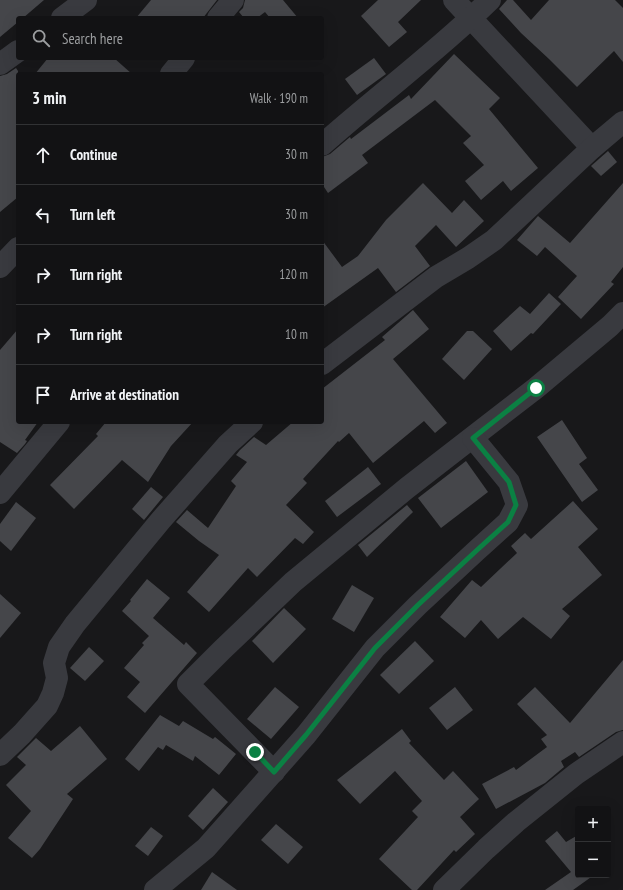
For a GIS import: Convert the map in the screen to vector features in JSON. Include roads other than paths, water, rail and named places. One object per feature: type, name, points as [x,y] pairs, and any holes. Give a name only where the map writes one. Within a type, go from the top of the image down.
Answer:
[{"type":"street","points":[[65,16],[86,0]]},
{"type":"street","points":[[220,16],[233,0]]},
{"type":"street","points":[[454,0],[592,148]]},
{"type":"street","points":[[324,143],[472,18],[490,0]]},
{"type":"street","points":[[0,64],[16,52]]},
{"type":"street","points":[[173,72],[182,60]]},
{"type":"street","points":[[324,362],[436,277],[494,240],[592,148],[622,123]]},
{"type":"street","points":[[0,267],[16,250]]},
{"type":"street","points":[[274,772],[188,684],[294,582],[407,488],[536,388],[610,326],[623,313]]},
{"type":"street","points":[[0,493],[57,424]]},
{"type":"street","points":[[0,755],[22,734],[47,706],[53,693],[57,678],[54,663],[59,647],[75,624],[172,508],[228,444],[250,424]]},
{"type":"street","points":[[155,890],[206,848],[306,735],[375,648],[423,600],[508,522],[516,505],[509,482],[473,438]]},
{"type":"street","points":[[444,890],[516,822],[576,774],[623,742]]}]
